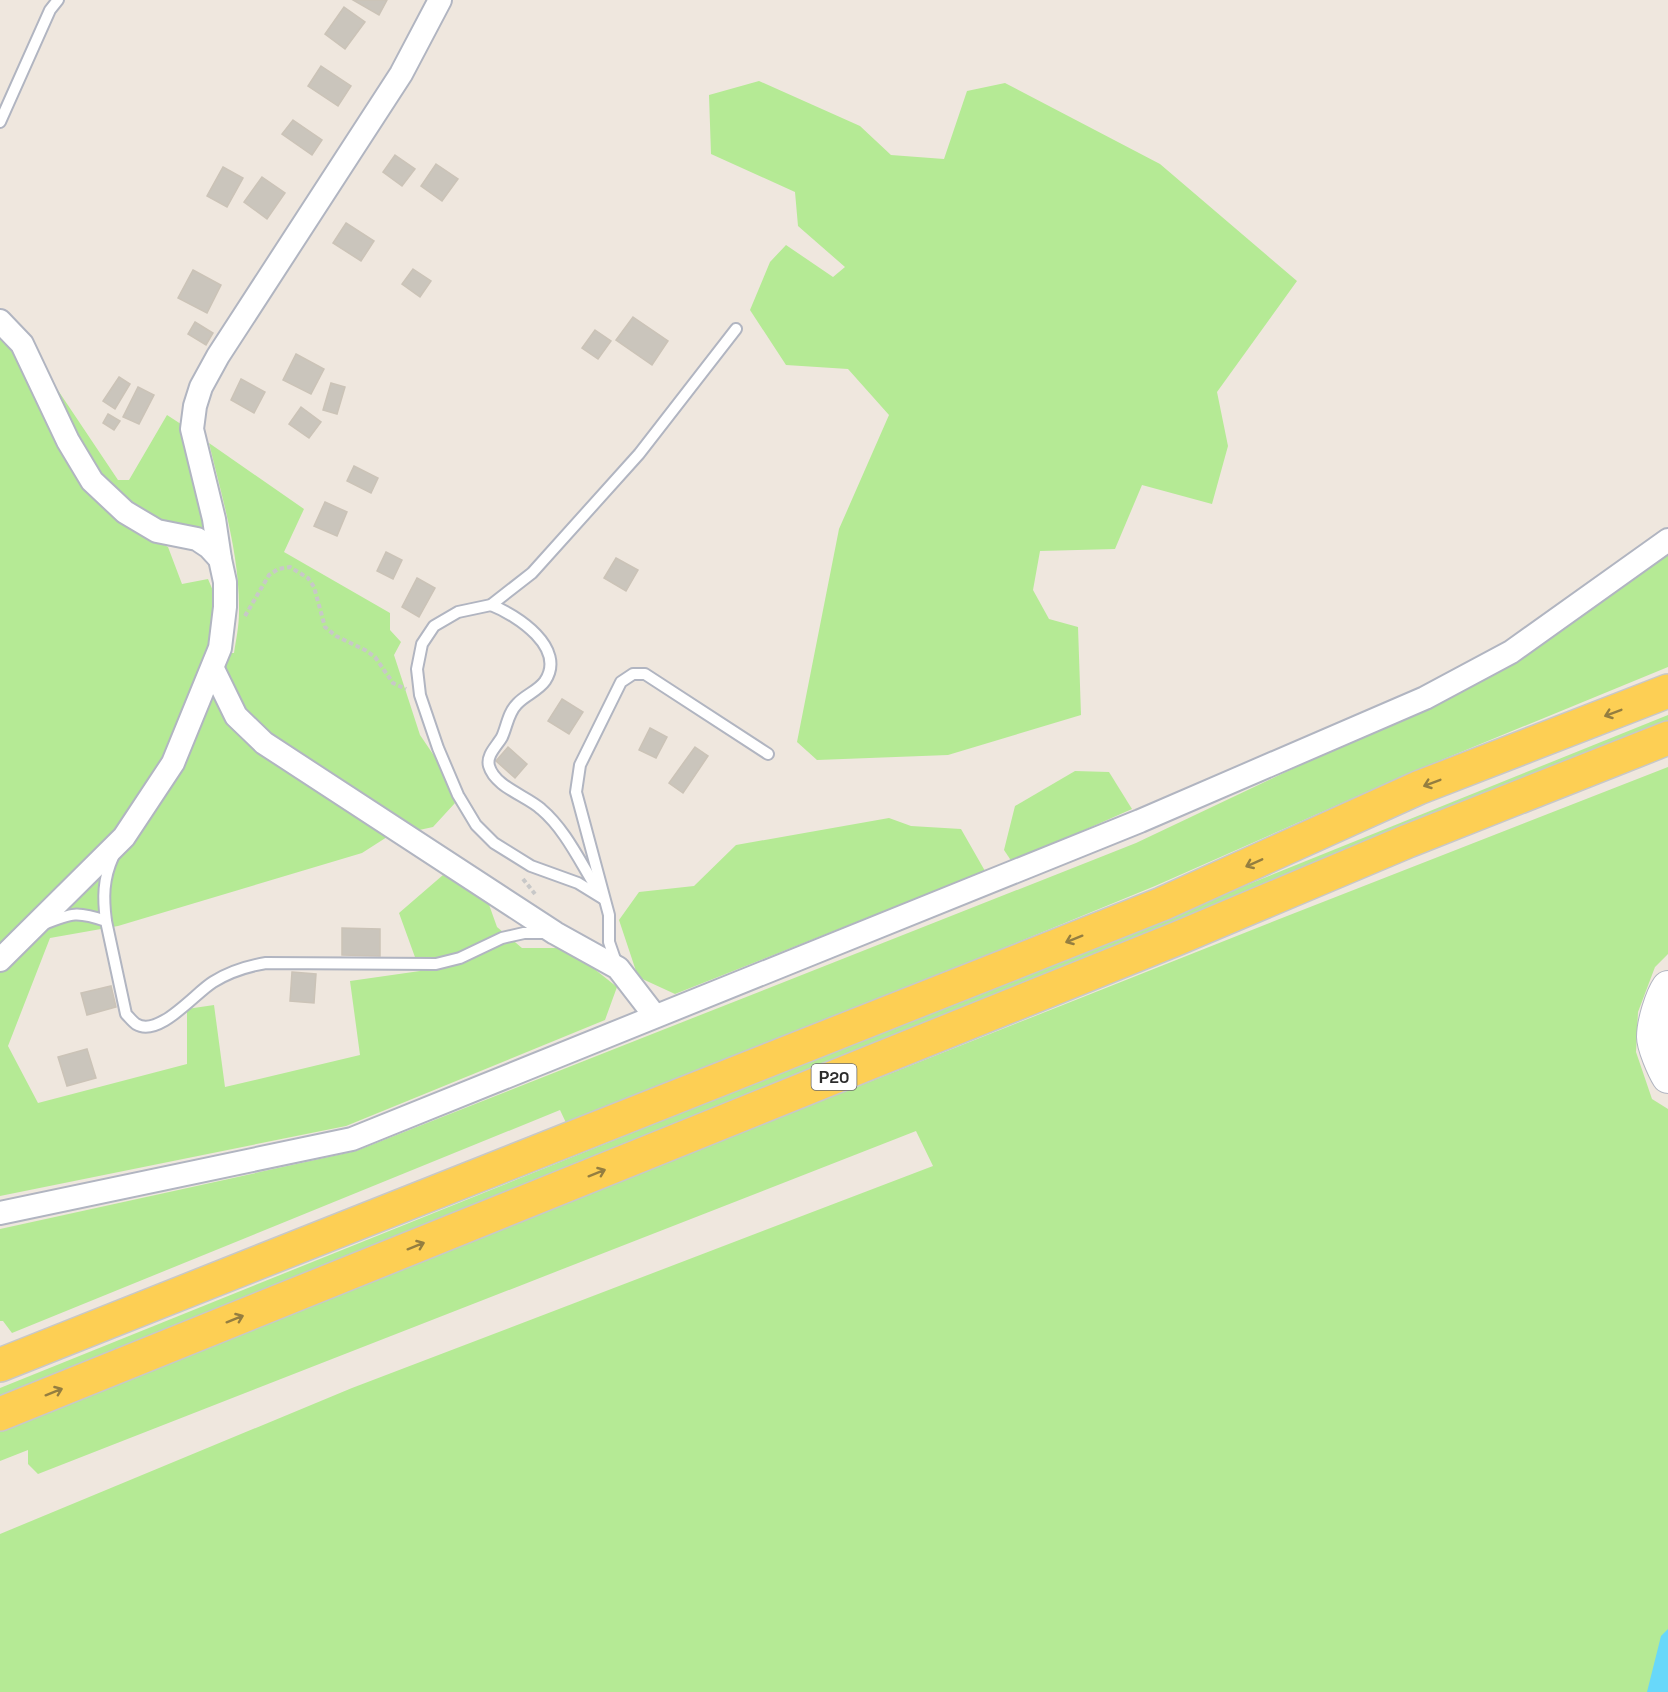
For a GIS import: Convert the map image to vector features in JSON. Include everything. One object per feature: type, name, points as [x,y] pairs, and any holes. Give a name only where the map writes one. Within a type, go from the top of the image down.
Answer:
[{"type":"main road","name":"Р20","points":[[0,1365],[1162,904],[1418,788],[1668,691]]},
{"type":"main road","name":"Р20","points":[[0,1414],[1176,939],[1408,841],[1668,738]]},
{"type":"street","points":[[0,960],[124,837],[173,763],[217,658],[225,607],[225,582],[214,519],[192,429],[195,406],[201,387],[218,356],[401,74],[440,0]]},
{"type":"street","points":[[0,321],[22,344],[68,441],[92,481],[125,512],[158,531],[197,539],[209,547],[220,559]]},
{"type":"street","points":[[0,1213],[352,1139],[1140,821],[1425,698],[1511,652],[1668,540]]},
{"type":"street","points":[[217,658],[236,716],[264,743],[555,933],[618,968],[655,1016]]},
{"type":"street","points":[[1668,987],[1662,995],[1653,1038],[1668,1077]]},
{"type":"lane","points":[[0,122],[50,10],[58,0]]},
{"type":"lane","points":[[603,899],[578,883],[531,866],[494,843],[476,825],[458,795],[438,748],[420,695],[417,669],[422,644],[434,626],[458,612],[491,605],[532,573],[639,454],[736,329]]},
{"type":"lane","points":[[491,605],[506,611],[541,640],[548,651],[551,666],[545,680],[516,704],[507,719],[503,736],[490,754],[488,764],[493,774],[516,794],[540,807],[557,825],[603,899]]},
{"type":"lane","points":[[618,968],[609,942],[609,915],[576,792],[580,765],[621,682],[633,674],[645,675],[768,754]]},
{"type":"lane","points":[[124,837],[108,868],[102,893],[126,1014],[137,1025],[150,1027],[168,1019],[213,982],[246,967],[266,963],[436,964],[460,958],[502,938],[524,933],[555,933]]},
{"type":"lane","points":[[33,928],[63,916],[83,914],[106,921]]},
{"type":"path","points":[[217,658],[269,575],[278,569],[290,567],[308,578],[314,587],[325,627],[336,636],[375,657],[393,682],[420,695]]},
{"type":"path","points":[[494,843],[538,897]]},
{"type":"green space","points":[[759,81],[860,126],[891,155],[944,159],[967,91],[1005,83],[1160,164],[1297,281],[1217,392],[1228,446],[1212,504],[1142,485],[1115,549],[1040,551],[1033,590],[1049,619],[1078,627],[1081,715],[948,755],[817,760],[797,742],[839,529],[889,415],[848,369],[786,365],[750,310],[770,262],[786,245],[833,277],[845,267],[798,226],[795,192],[711,154],[709,95]]},
{"type":"green space","points":[[0,328],[123,523],[168,547],[182,584],[208,579],[219,605],[213,653],[234,653],[238,628],[239,591],[233,548],[209,443],[304,509],[284,552],[390,613],[390,630],[401,642],[394,655],[420,735],[439,763],[455,803],[433,827],[387,837],[362,853],[118,926],[50,938],[8,1046],[38,1103],[187,1064],[187,1009],[214,1005],[225,1087],[360,1055],[350,981],[420,971],[399,913],[443,875],[487,899],[497,927],[522,948],[568,948],[617,987],[605,1020],[346,1126],[0,1196]]},
{"type":"green space","points":[[31,350],[118,480],[129,480],[167,415],[187,428],[210,519],[204,531],[153,521],[96,478]]},
{"type":"green space","points":[[1668,549],[1668,667],[1410,773],[1155,886],[568,1127],[560,1110],[12,1333],[3,1321],[0,1321],[0,1229],[356,1151],[1136,843],[1429,704]]},
{"type":"green space","points":[[1668,715],[1668,729],[0,1404],[0,1388]]},
{"type":"green space","points":[[1668,767],[1668,954],[1655,967],[1638,1012],[1636,1052],[1652,1099],[1668,1109],[1668,1692],[0,1692],[0,1534],[352,1388],[933,1166],[916,1131],[38,1474],[28,1464],[28,1450],[0,1461],[0,1427]]},
{"type":"green space","points":[[1075,771],[1109,772],[1132,809],[1012,862],[1004,850],[1015,806]]},
{"type":"green space","points":[[889,818],[911,826],[961,829],[985,871],[675,994],[638,977],[619,920],[639,892],[694,886],[736,845]]},
{"type":"water","points":[[1668,1629],[1668,1692],[1647,1692],[1661,1636]]},
{"type":"building","points":[[353,0],[387,0],[379,15]]},
{"type":"building","points":[[344,7],[365,22],[345,49],[325,34]]},
{"type":"building","points":[[321,66],[351,86],[338,106],[308,86]]},
{"type":"building","points":[[293,120],[322,140],[312,155],[282,134]]},
{"type":"building","points":[[395,155],[415,169],[402,186],[383,172]]},
{"type":"building","points":[[436,164],[458,179],[442,201],[421,186]]},
{"type":"building","points":[[223,167],[243,178],[227,207],[207,196]]},
{"type":"building","points":[[262,177],[285,193],[267,219],[244,202]]},
{"type":"building","points":[[346,223],[374,241],[361,261],[333,243]]},
{"type":"building","points":[[413,269],[431,281],[420,297],[402,284]]},
{"type":"building","points":[[193,270],[221,285],[207,313],[178,298]]},
{"type":"building","points":[[633,317],[668,341],[652,365],[616,340]]},
{"type":"building","points":[[195,322],[213,333],[206,345],[188,334]]},
{"type":"building","points":[[595,330],[611,341],[598,359],[582,348]]},
{"type":"building","points":[[296,354],[324,369],[311,394],[283,380]]},
{"type":"building","points":[[119,377],[130,384],[115,409],[103,401]]},
{"type":"building","points":[[241,379],[265,392],[254,413],[231,400]]},
{"type":"building","points":[[331,383],[345,387],[337,414],[323,410]]},
{"type":"building","points":[[138,387],[154,395],[139,424],[123,417]]},
{"type":"building","points":[[301,407],[321,422],[309,438],[289,424]]},
{"type":"building","points":[[108,414],[120,421],[114,430],[103,423]]},
{"type":"building","points":[[354,466],[378,478],[371,493],[347,481]]},
{"type":"building","points":[[325,502],[347,512],[337,536],[314,526]]},
{"type":"building","points":[[386,552],[402,560],[393,579],[377,571]]},
{"type":"building","points":[[616,558],[638,570],[626,591],[604,578]]},
{"type":"building","points":[[417,578],[435,588],[419,617],[402,607]]},
{"type":"building","points":[[562,699],[583,712],[569,734],[548,721]]},
{"type":"building","points":[[650,728],[667,737],[656,758],[639,750]]},
{"type":"building","points":[[508,747],[527,764],[515,778],[496,761]]},
{"type":"building","points":[[695,747],[708,756],[683,793],[669,783]]},
{"type":"building","points":[[342,928],[380,929],[380,956],[342,955]]},
{"type":"building","points":[[292,972],[316,974],[314,1003],[290,1001]]},
{"type":"building","points":[[111,986],[116,1007],[87,1015],[81,993]]},
{"type":"building","points":[[87,1049],[96,1078],[67,1086],[58,1057]]}]
